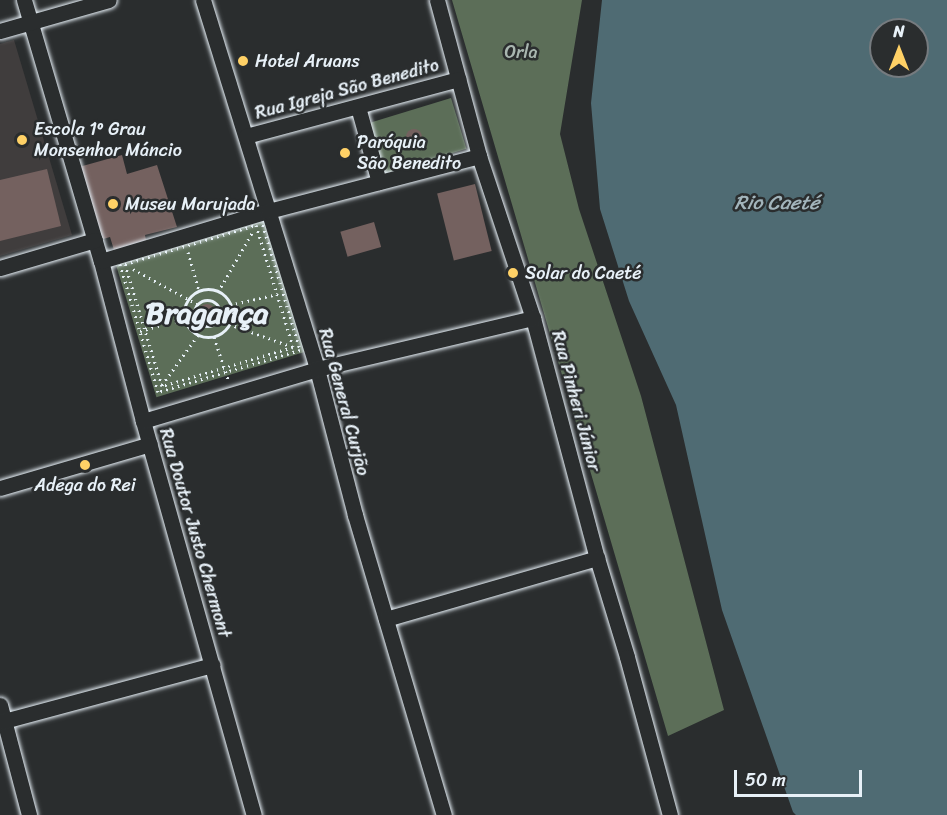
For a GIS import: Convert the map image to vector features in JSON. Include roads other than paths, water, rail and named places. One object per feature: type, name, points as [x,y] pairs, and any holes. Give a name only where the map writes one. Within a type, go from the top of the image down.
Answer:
[{"type":"street","points":[[0,268],[95,240],[24,0]]},
{"type":"street","points":[[0,31],[109,0]]},
{"type":"street","name":"Rua General Curjão","points":[[203,0],[246,136],[264,215],[317,369],[386,619],[444,815]]},
{"type":"street","name":"Rua Pinheri Júnior","points":[[437,0],[479,156],[533,318],[597,558],[627,657],[670,815]]},
{"type":"street","name":"Rua Igreja São Benedito","points":[[246,136],[458,79]]},
{"type":"street","points":[[358,107],[379,182]]},
{"type":"street","points":[[101,261],[479,156]]},
{"type":"street","name":"Rua Doutor Justo Chermont","points":[[95,240],[143,421],[254,815]]},
{"type":"street","points":[[143,421],[233,392],[317,369],[533,318]]},
{"type":"street","points":[[0,488],[150,444]]},
{"type":"street","points":[[386,619],[597,558]]},
{"type":"street","points":[[3,721],[212,665]]},
{"type":"street","points":[[0,705],[29,815]]},
{"type":"water","name":"Rio Caeté","points":[[602,0],[947,0],[947,815],[796,815],[793,812],[722,610],[676,405],[629,301],[600,209],[591,103]]},
{"type":"place","name":"Hotel Aruans","points":[[243,61]]},
{"type":"place","name":"Escola 1º Grau Monsenhor Máncio","points":[[22,140]]},
{"type":"place","name":"Paróquia São Benedito","points":[[345,153]]},
{"type":"place","name":"Museu Marujada","points":[[113,204]]},
{"type":"place","name":"Solar do Caeté","points":[[513,273]]},
{"type":"place","name":"Adega do Rei","points":[[85,465]]},
{"type":"district","name":"Bragança","points":[[207,313]]},
{"type":"park label","name":"Orla","points":[[521,52]]}]
